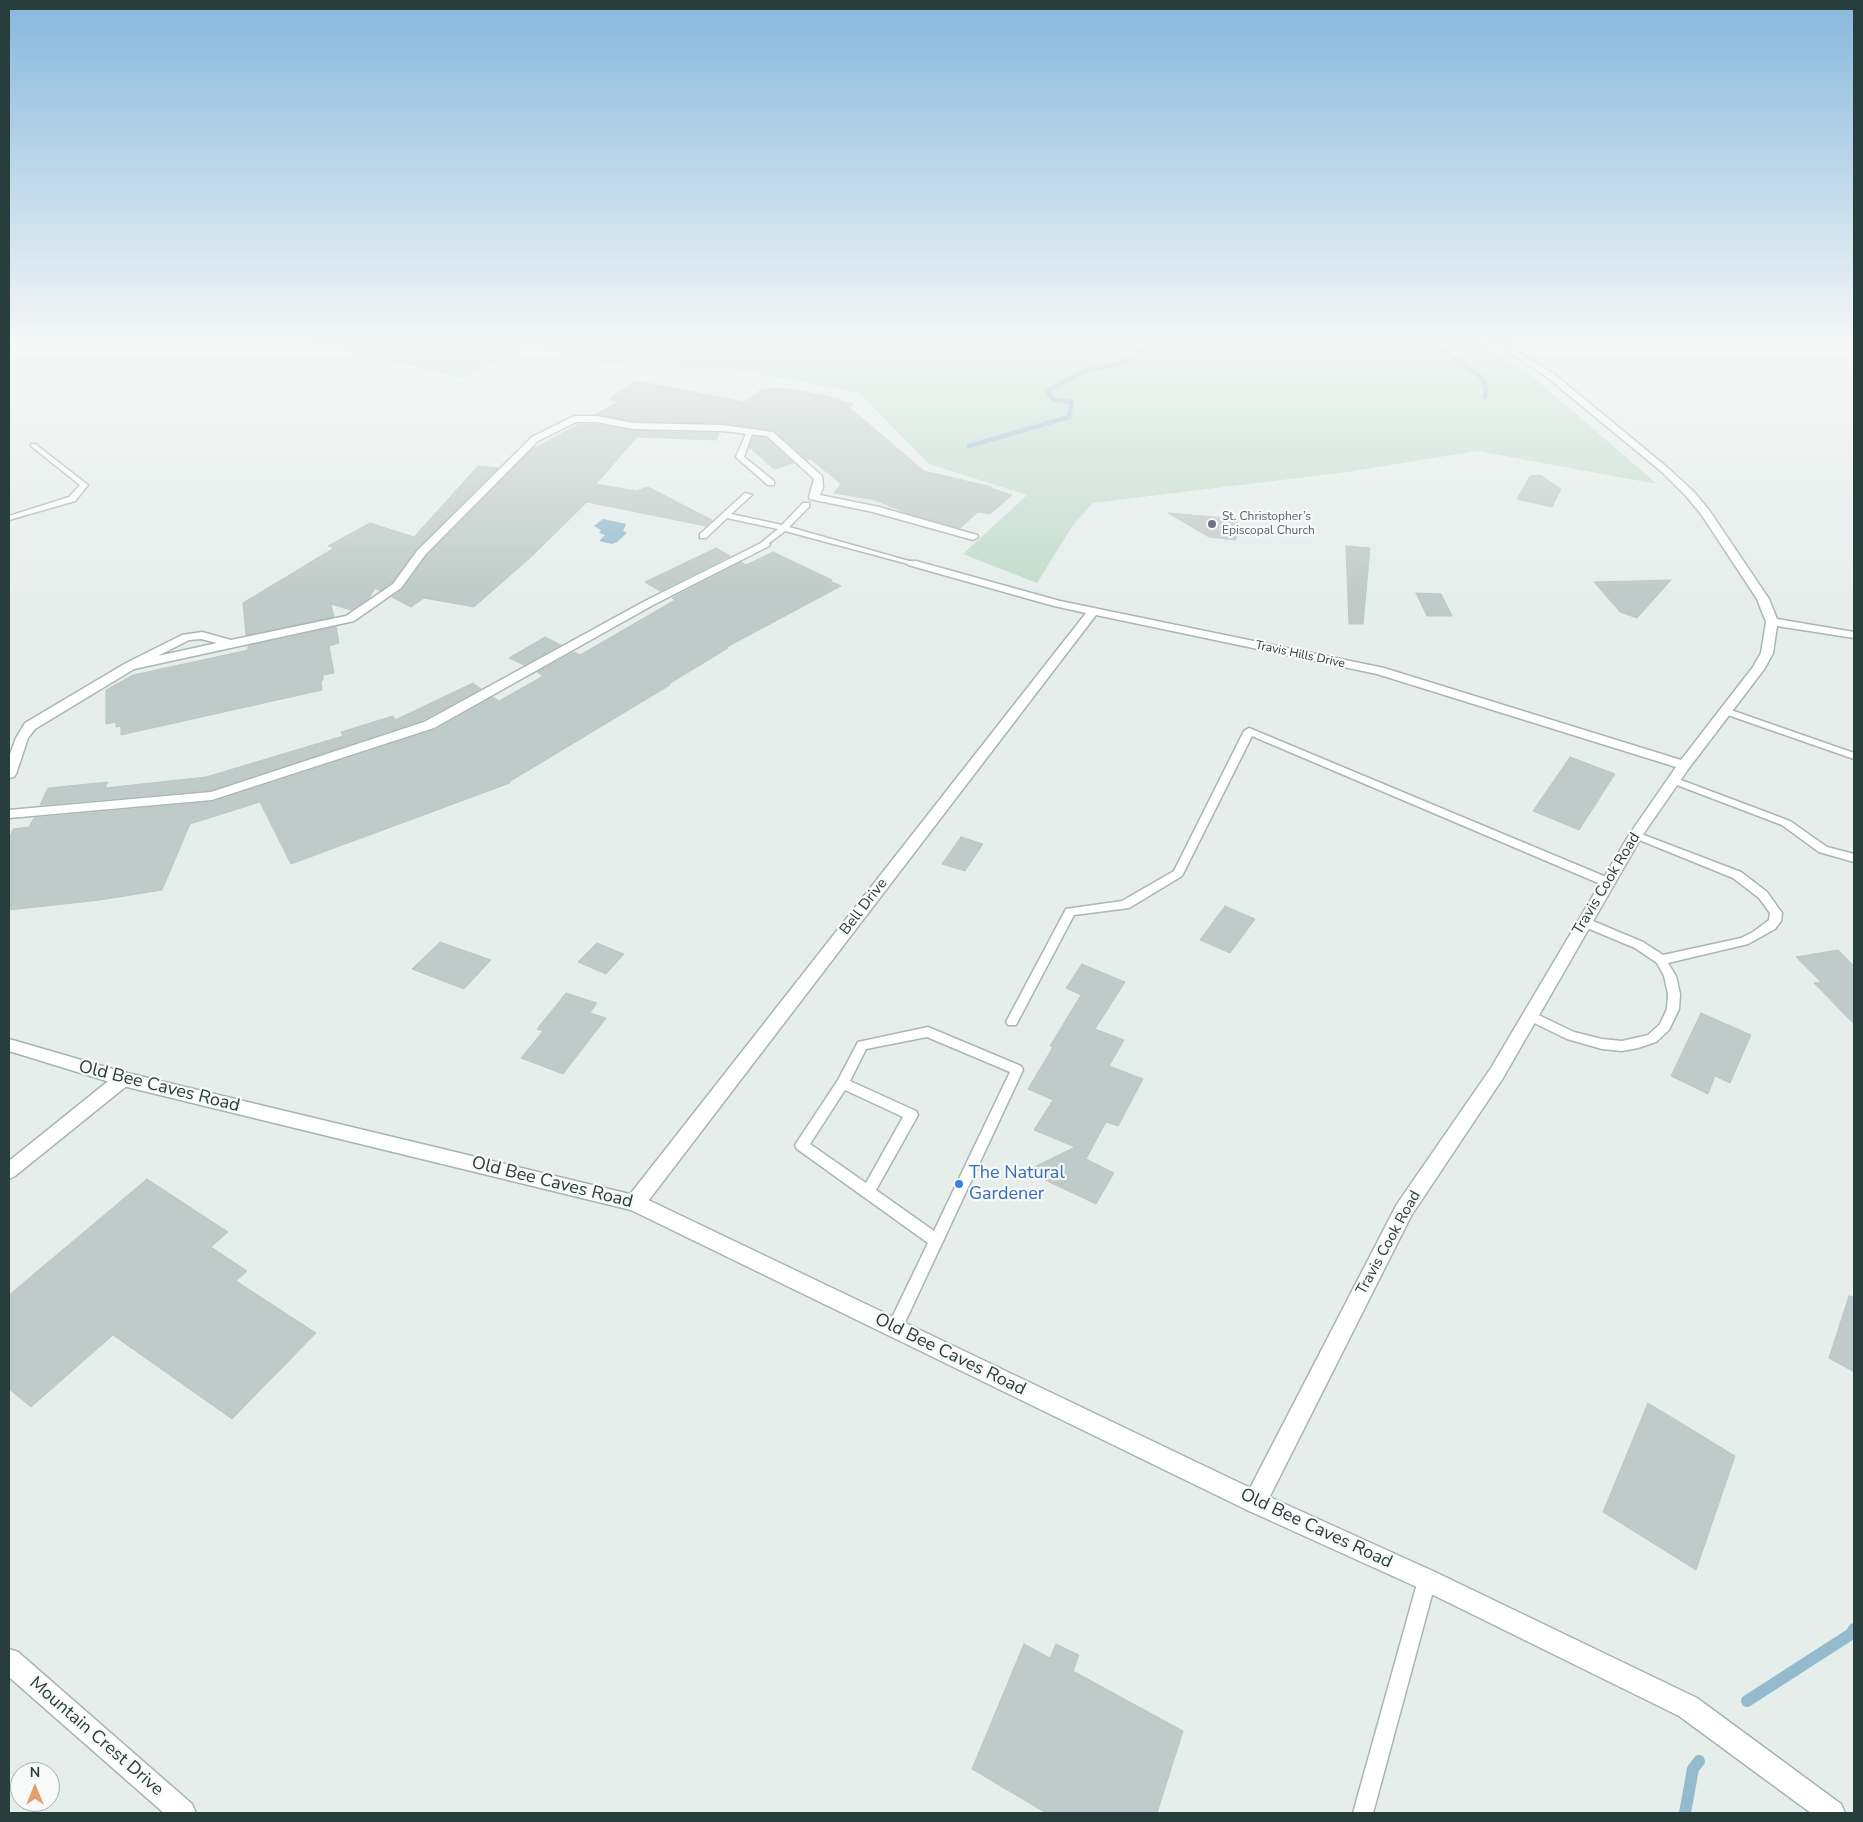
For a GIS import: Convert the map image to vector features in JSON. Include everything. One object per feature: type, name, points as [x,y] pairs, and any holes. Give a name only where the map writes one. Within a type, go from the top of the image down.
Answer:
[{"type":"street","points":[[130,666],[350,619],[397,586],[421,554],[507,466],[535,439],[554,428]]},
{"type":"street","points":[[680,428],[750,431],[770,434],[819,478],[814,497],[806,505]]},
{"type":"street","points":[[1614,428],[1665,470],[1706,512],[1763,599],[1772,622],[1854,634]]},
{"type":"street","points":[[814,497],[875,509],[973,537]]},
{"type":"street","points":[[9,814],[212,796],[430,725],[649,603],[766,544]]},
{"type":"street","name":"Travis Hills Drive","points":[[912,563],[1058,604],[1380,671],[1684,765]]},
{"type":"street","name":"Bell Drive","points":[[635,1203],[1093,612]]},
{"type":"street","name":"Travis Cook Road","points":[[1255,1502],[1404,1210],[1497,1073],[1636,835],[1684,765],[1759,668],[1767,653],[1772,622]]},
{"type":"street","points":[[9,774],[22,738],[30,726],[44,716],[130,666],[186,637],[202,634],[231,644]]},
{"type":"street","name":"Old Bee Caves Road","points":[[9,1045],[123,1079],[635,1203],[1255,1502],[1427,1580],[1688,1707],[1832,1813]]},
{"type":"street","points":[[9,1171],[123,1079]]},
{"type":"street","name":"Mountain Crest Drive","points":[[9,1661],[183,1813]]},
{"type":"lane","points":[[750,431],[740,457],[771,483]]},
{"type":"lane","points":[[9,518],[72,499],[84,485],[33,445]]},
{"type":"lane","points":[[703,536],[748,495]]},
{"type":"lane","points":[[766,544],[806,505]]},
{"type":"lane","points":[[724,515],[784,528],[912,563]]},
{"type":"lane","points":[[1725,711],[1854,756]]},
{"type":"lane","points":[[1012,1022],[1070,912],[1125,905],[1178,873],[1249,731],[1608,882]]},
{"type":"lane","points":[[1673,780],[1786,823],[1823,850],[1854,858]]},
{"type":"lane","points":[[1636,835],[1737,875],[1756,888],[1776,913],[1775,922],[1757,936],[1661,960]]},
{"type":"lane","points":[[1530,1016],[1571,1036],[1602,1044],[1622,1046],[1652,1039],[1664,1027],[1673,1008],[1674,994],[1670,976],[1661,960],[1640,945],[1584,922]]},
{"type":"lane","points":[[895,1328],[1017,1070],[928,1032],[862,1045],[843,1083],[802,1145],[936,1241]]},
{"type":"lane","points":[[843,1083],[911,1115],[868,1192]]},
{"type":"lane","points":[[1364,1813],[1427,1580]]},
{"type":"green space","points":[[894,428],[1592,428],[1657,484],[1477,451],[1347,472],[1093,503],[1073,525],[1037,583],[963,554],[1027,495],[929,464]]},
{"type":"water","points":[[603,519],[626,524],[623,531],[627,533],[612,544],[599,541],[605,535],[599,533],[601,530],[594,526]]},
{"type":"building","points":[[572,428],[618,428],[633,431],[719,433],[716,440],[637,437],[596,484],[636,491],[648,487],[712,520],[706,526],[587,502],[531,557],[474,607],[424,598],[411,607],[392,597],[403,589],[426,556],[531,450]]},
{"type":"building","points":[[759,428],[874,428],[924,471],[992,487],[990,488],[1012,495],[990,514],[978,512],[960,528],[907,513],[875,500],[834,493],[841,484],[811,459],[807,460],[773,430]]},
{"type":"building","points":[[753,436],[766,438],[794,463],[774,469],[749,447]]},
{"type":"building","points":[[478,466],[498,468],[416,550],[392,583],[380,591],[375,588],[369,598],[351,610],[331,604],[334,617],[246,635],[243,603],[334,548],[328,546],[370,523],[414,537]]},
{"type":"building","points":[[1540,475],[1561,489],[1552,507],[1517,499],[1530,476]]},
{"type":"building","name":"St. Christopher’s Episcopal Church","points":[[1168,513],[1238,519],[1236,540],[1209,537]]},
{"type":"building","points":[[1346,546],[1370,548],[1363,624],[1349,624]]},
{"type":"building","points":[[716,548],[730,556],[660,591],[645,582]]},
{"type":"building","points":[[773,552],[841,586],[727,647],[670,685],[510,783],[291,864],[260,802],[190,824],[162,890],[100,900],[9,910],[9,839],[13,829],[29,827],[34,818],[213,802],[435,730],[493,697],[499,701],[543,676],[537,672],[574,652],[580,655],[675,600],[672,598],[741,562],[746,565]]},
{"type":"building","points":[[1671,580],[1637,618],[1620,612],[1594,582]]},
{"type":"building","points":[[1416,593],[1441,594],[1452,616],[1427,616]]},
{"type":"building","points":[[336,627],[339,643],[329,646],[334,673],[323,675],[323,680],[321,681],[322,690],[121,735],[121,726],[116,727],[116,722],[106,724],[106,690],[133,675],[248,650],[248,646]]},
{"type":"building","points":[[545,637],[561,645],[524,665],[509,658]]},
{"type":"building","points":[[473,683],[481,689],[423,720],[211,790],[40,805],[48,788],[108,782],[105,788],[206,777],[343,736],[341,732],[393,716],[395,720]]},
{"type":"building","points":[[1570,757],[1615,774],[1579,830],[1533,811]]},
{"type":"building","points":[[961,837],[983,844],[965,871],[942,864]]},
{"type":"building","points":[[1225,906],[1255,919],[1230,953],[1200,940]]},
{"type":"building","points":[[440,942],[491,960],[464,989],[412,969]]},
{"type":"building","points":[[597,943],[624,954],[606,974],[578,962]]},
{"type":"building","points":[[1838,950],[1854,966],[1854,1024],[1814,983],[1821,982],[1796,957]]},
{"type":"building","points":[[1082,964],[1125,982],[1095,1029],[1124,1040],[1109,1066],[1143,1079],[1118,1126],[1106,1122],[1086,1159],[1114,1173],[1096,1204],[1026,1171],[1075,1147],[1034,1130],[1053,1100],[1028,1089],[1053,1047],[1050,1046],[1081,995],[1066,988]]},
{"type":"building","points":[[566,993],[597,1003],[590,1013],[606,1018],[563,1074],[521,1058],[543,1031],[537,1029]]},
{"type":"building","points":[[1701,1013],[1751,1035],[1730,1083],[1715,1076],[1708,1094],[1671,1076]]},
{"type":"building","points":[[147,1179],[228,1232],[211,1247],[247,1271],[236,1281],[316,1333],[232,1419],[113,1335],[31,1407],[9,1389],[9,1295]]},
{"type":"building","points":[[1849,1296],[1854,1297],[1854,1372],[1829,1358]]},
{"type":"building","points":[[1648,1403],[1735,1456],[1696,1570],[1603,1512]]},
{"type":"building","points":[[1024,1644],[1050,1658],[1056,1644],[1079,1655],[1073,1671],[1183,1731],[1157,1813],[1046,1813],[972,1769]]},
{"type":"waterway","points":[[969,446],[1031,428]]},
{"type":"waterway","points":[[1747,1701],[1851,1634],[1854,1629]]},
{"type":"waterway","points":[[1685,1813],[1693,1769],[1699,1761]]},
{"type":"place","name":"St. Christopher’s Episcopal Church","points":[[1212,524]]},
{"type":"place","name":"The Natural Gardener","points":[[959,1184]]}]
